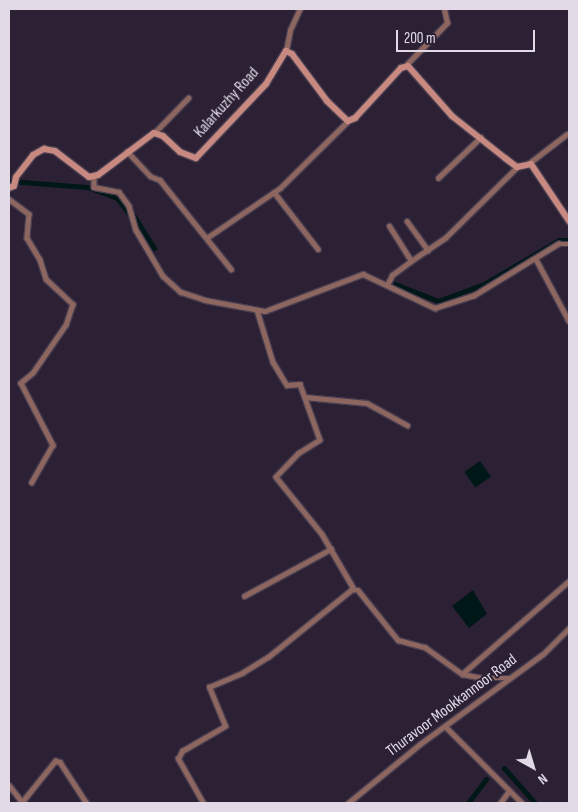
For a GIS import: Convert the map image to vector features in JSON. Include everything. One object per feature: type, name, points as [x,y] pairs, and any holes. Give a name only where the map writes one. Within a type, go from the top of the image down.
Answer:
[{"type":"main road","points":[[286,51],[292,54],[327,101],[348,121],[362,112],[406,65],[452,116],[517,167],[528,164],[569,221]]},
{"type":"main road","name":"Kalarkuzhy Road","points":[[154,132],[180,152],[196,158],[266,84],[281,54],[286,51]]},
{"type":"main road","points":[[11,187],[33,155],[50,149],[86,176],[94,177],[154,132]]},
{"type":"street","points":[[286,51],[290,30],[300,9]]},
{"type":"street","points":[[406,65],[447,23],[444,9]]},
{"type":"street","points":[[154,132],[188,98]]},
{"type":"street","points":[[208,236],[274,192],[348,121]]},
{"type":"street","points":[[528,164],[567,134]]},
{"type":"street","points":[[438,178],[481,137]]},
{"type":"street","points":[[127,151],[150,176],[160,180],[208,236],[231,269]]},
{"type":"street","points":[[387,285],[392,274],[428,250],[517,167]]},
{"type":"street","points":[[94,177],[94,187],[119,192],[129,206],[136,230],[163,276],[181,292],[257,310],[274,308],[363,274],[435,308],[473,296],[558,244],[569,244]]},
{"type":"street","points":[[274,192],[318,249]]},
{"type":"street","points":[[9,199],[29,214],[27,238],[40,260],[46,279],[73,304],[62,331],[33,373],[21,383],[53,445],[32,482]]},
{"type":"street","points":[[407,221],[428,250]]},
{"type":"street","points":[[389,226],[412,261]]},
{"type":"street","points":[[536,259],[569,321]]},
{"type":"street","points":[[257,310],[273,362],[287,385],[300,384],[320,440],[299,453],[276,477],[331,549],[354,589],[394,638],[425,647],[462,674],[482,678],[510,678]]},
{"type":"street","points":[[305,397],[367,403],[407,425]]},
{"type":"street","points":[[244,596],[331,549]]},
{"type":"street","points":[[462,674],[569,581]]},
{"type":"street","points":[[203,803],[178,759],[182,751],[225,726],[209,687],[242,673],[268,657],[354,589]]},
{"type":"street","name":"Thuravoor Mookkannoor Road","points":[[348,803],[445,726],[553,646],[569,628]]},
{"type":"street","points":[[445,726],[522,803]]},
{"type":"street","points":[[9,785],[11,792],[23,803],[55,761],[60,762],[86,802]]},
{"type":"street","points":[[500,803],[509,790]]},
{"type":"shaded area","points":[[480,461],[491,477],[475,487],[464,472]]},
{"type":"shaded area","points":[[473,590],[487,614],[469,628],[452,606]]},
{"type":"waterway","points":[[9,181],[87,187],[117,198],[129,214]]},
{"type":"waterway","points":[[134,216],[154,248]]},
{"type":"waterway","points":[[395,284],[438,301],[484,284],[559,240],[569,240]]},
{"type":"waterway","points":[[504,768],[535,803]]},
{"type":"waterway","points":[[468,803],[486,779]]}]
